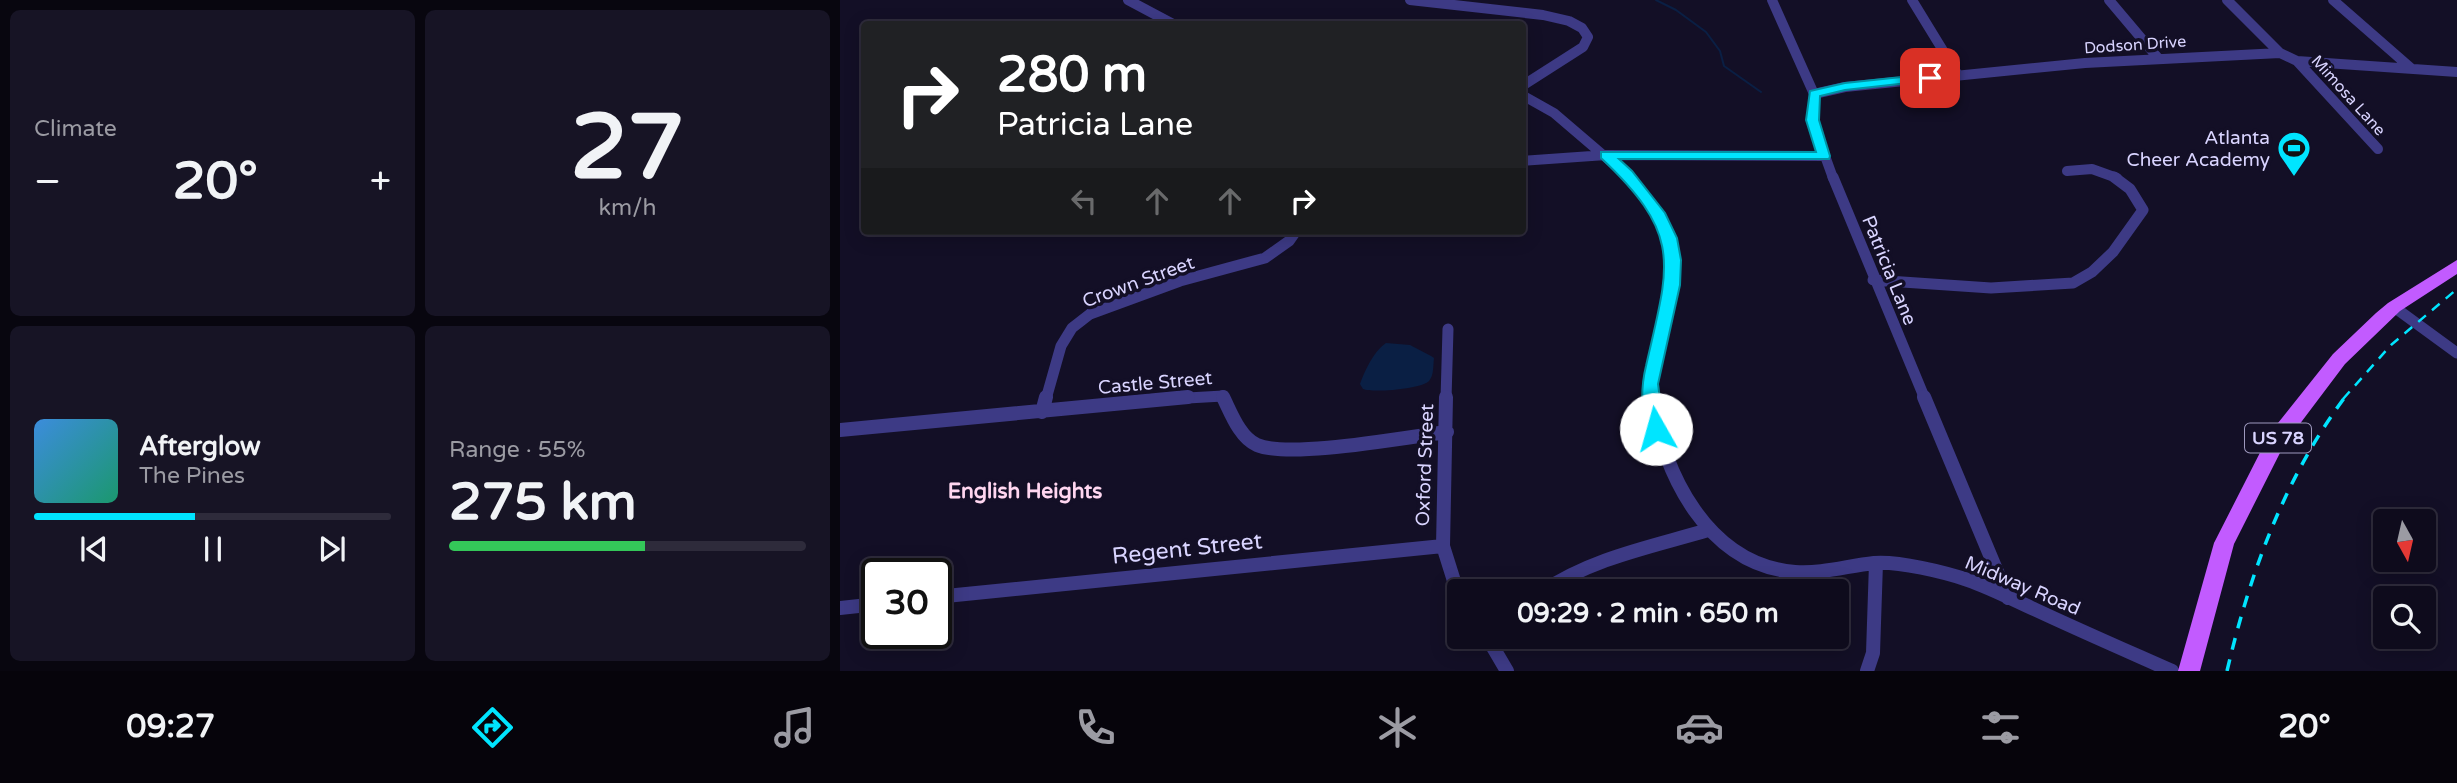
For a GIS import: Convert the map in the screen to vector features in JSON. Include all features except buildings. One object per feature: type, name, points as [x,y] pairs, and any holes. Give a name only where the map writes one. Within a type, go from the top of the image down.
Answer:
[{"type":"main road","name":"US 78","points":[[2189,671],[2224,543],[2277,439],[2339,359],[2393,307],[2457,266]]},
{"type":"street","points":[[1128,0],[1167,21]]},
{"type":"street","points":[[1410,0],[1543,15],[1569,20],[1582,28],[1588,37],[1583,47],[1526,83]]},
{"type":"street","points":[[1772,0],[1814,94]]},
{"type":"street","points":[[1912,0],[1958,75]]},
{"type":"street","points":[[2109,0],[2158,58]]},
{"type":"street","points":[[2227,0],[2280,53]]},
{"type":"street","points":[[2333,0],[2412,69]]},
{"type":"street","name":"Dodson Drive","points":[[1814,94],[1845,86],[1958,75],[2158,58],[2280,53],[2297,61],[2457,72]]},
{"type":"street","name":"Mimosa Lane","points":[[2297,61],[2378,149]]},
{"type":"street","name":"Patricia Lane","points":[[1814,94],[1812,120],[1824,156],[1873,280],[2008,598]]},
{"type":"street","name":"Midway Road","points":[[1526,97],[1554,113],[1627,174],[1670,238],[1674,260],[1672,285],[1650,384],[1656,429],[1675,477],[1708,530],[1734,551],[1761,565],[1794,572],[1838,570],[1876,563],[1917,568],[1968,580],[2172,671]]},
{"type":"street","points":[[1526,161],[1606,155],[1824,156]]},
{"type":"street","points":[[1873,280],[1962,289],[2075,283],[2086,276],[2136,226],[2143,210],[2127,183],[2088,169],[2067,171]]},
{"type":"street","name":"Crown Street","points":[[1042,412],[1061,345],[1072,328],[1090,314],[1180,281],[1265,258],[1294,235]]},
{"type":"street","points":[[2393,307],[2457,353]]},
{"type":"street","name":"Oxford Street","points":[[1447,329],[1443,546],[1453,579]]},
{"type":"street","name":"Castle Street","points":[[840,430],[1208,395],[1223,396],[1244,435],[1258,445],[1287,449],[1447,432]]},
{"type":"street","points":[[1563,579],[1606,561],[1708,530]]},
{"type":"street","name":"Regent Street","points":[[952,595],[1443,546]]},
{"type":"street","points":[[1867,671],[1872,653],[1876,563]]},
{"type":"street","points":[[840,608],[861,606]]},
{"type":"street","points":[[1494,649],[1507,671]]},
{"type":"water","points":[[1386,343],[1410,345],[1434,358],[1433,373],[1429,381],[1397,390],[1363,389],[1360,384],[1367,367]]},
{"type":"waterway","points":[[1656,0],[1676,10],[1706,32],[1720,51],[1724,66],[1761,92]]},
{"type":"railway","points":[[2343,399],[2391,345],[2457,289]]},
{"type":"railway","points":[[2227,671],[2258,563],[2272,528],[2304,461],[2345,397]]},
{"type":"place","name":"Atlanta Cheer Academy","points":[[2294,178]]},
{"type":"district","name":"English Heights","points":[[1025,491]]},
{"type":"route","points":[[1656,429],[1650,384],[1672,285],[1674,260],[1670,238],[1660,217],[1627,174],[1606,155],[1824,156],[1812,120],[1814,94],[1845,86],[1930,78]]}]
